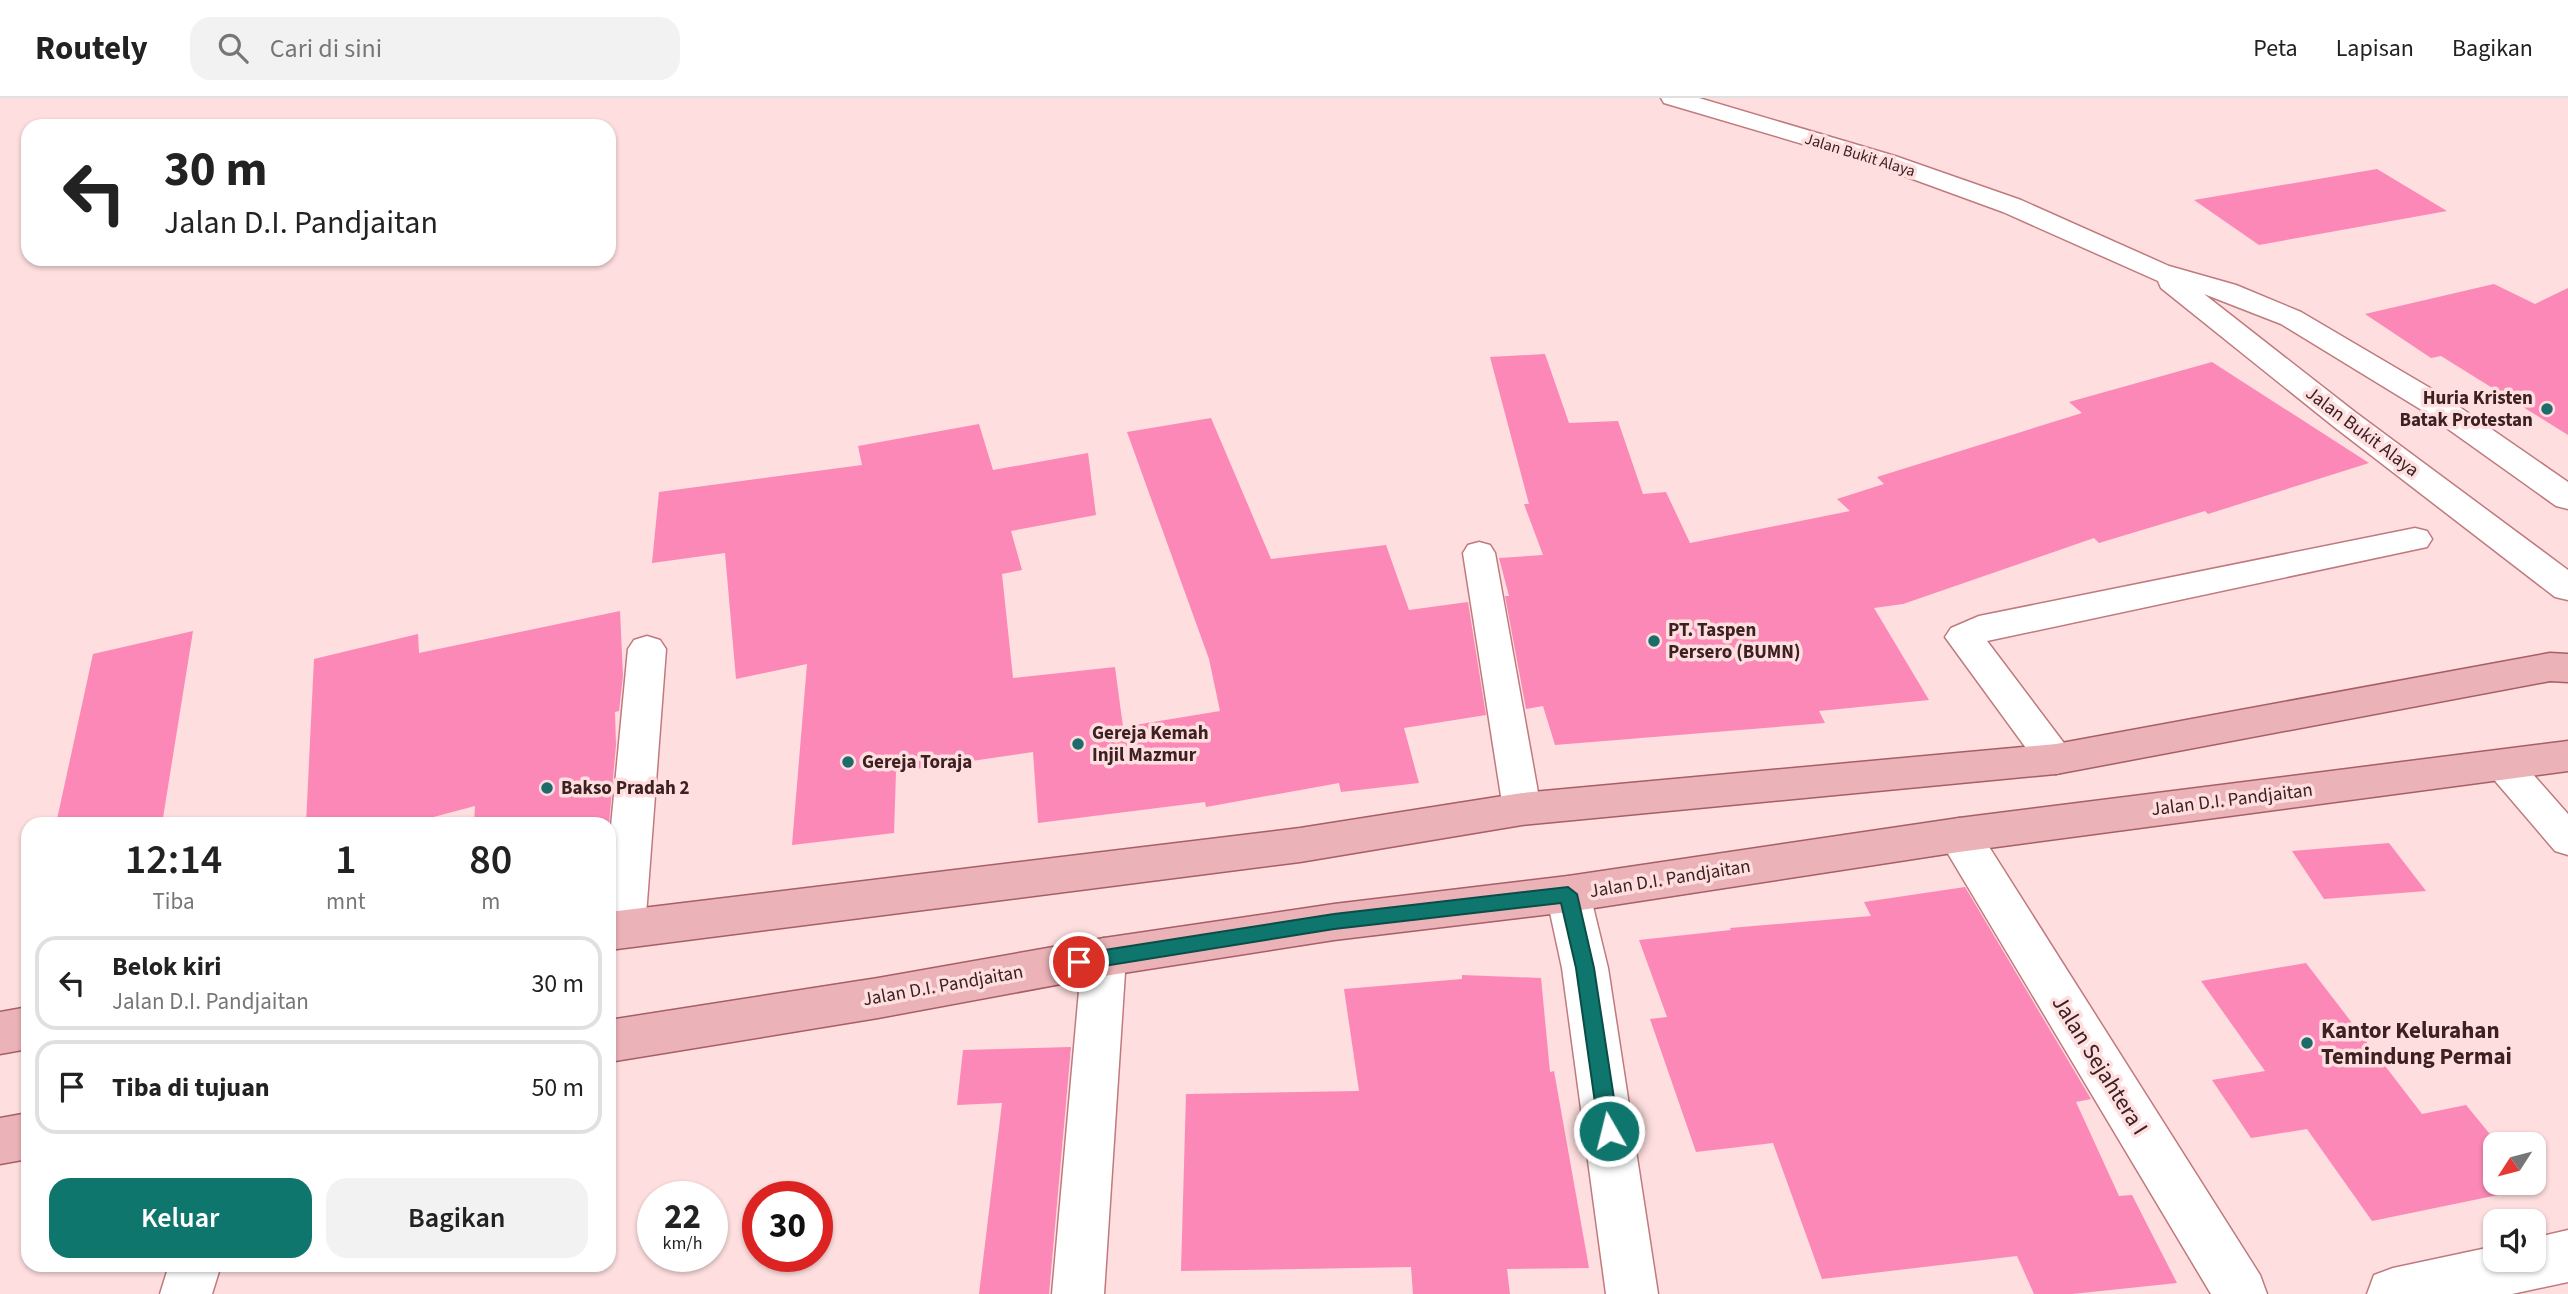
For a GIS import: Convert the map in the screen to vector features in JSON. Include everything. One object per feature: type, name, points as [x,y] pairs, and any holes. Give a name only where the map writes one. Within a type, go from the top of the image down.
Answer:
[{"type":"main road","points":[[616,930],[1300,845],[1522,809],[2056,759],[2550,667],[2568,668]]},
{"type":"main road","name":"Jalan D.I. Pandjaitan","points":[[616,1040],[878,999],[1104,957],[1334,922],[1568,894],[1959,835],[2568,757]]},
{"type":"main road","points":[[0,1033],[21,1029]]},
{"type":"main road","points":[[0,1141],[21,1137]]},
{"type":"street","name":"Jalan Bukit Alaya","points":[[1673,98],[1886,161],[2012,206],[2159,272],[2226,291],[2291,318],[2431,402],[2568,498]]},
{"type":"street","name":"Jalan Bukit Alaya","points":[[2159,272],[2344,419],[2568,588]]},
{"type":"street","points":[[2056,759],[1964,637],[1979,629],[2415,539]]},
{"type":"street","points":[[616,930],[646,649]]},
{"type":"street","name":"Jalan Sejahtera I","points":[[1959,835],[2241,1294]]},
{"type":"street","points":[[1568,894],[1585,968],[1632,1294]]},
{"type":"street","points":[[1079,1294],[1104,957]]},
{"type":"street","points":[[2393,1294],[2568,1256]]},
{"type":"street","points":[[186,1294],[193,1272]]},
{"type":"lane","points":[[1479,553],[1522,809]]},
{"type":"lane","points":[[2503,765],[2568,840]]},
{"type":"building","points":[[2377,169],[2447,211],[2259,245],[2194,200]]},
{"type":"building","points":[[2494,284],[2535,304],[2568,288],[2568,435],[2441,356],[2431,358],[2365,314]]},
{"type":"building","points":[[1545,354],[1569,423],[1618,421],[1643,494],[1666,492],[1690,543],[1850,511],[1837,499],[1884,484],[1877,477],[2082,413],[2069,402],[2212,362],[2369,463],[2208,514],[2205,511],[2099,543],[2094,538],[1903,604],[1874,608],[1929,700],[1819,711],[1825,723],[1555,745],[1543,706],[1526,709],[1505,596],[1509,596],[1499,558],[1543,555],[1524,504],[1529,504],[1490,357]]},
{"type":"building","points":[[1211,418],[1271,559],[1386,545],[1409,610],[1468,602],[1486,715],[1404,728],[1419,783],[1341,792],[1339,783],[1206,807],[1205,802],[1038,823],[1033,752],[896,772],[894,833],[792,845],[807,664],[736,679],[725,553],[652,563],[659,492],[862,465],[858,446],[979,424],[993,470],[1088,453],[1096,515],[1011,531],[1022,570],[1002,574],[1013,678],[1115,667],[1123,727],[1220,711],[1209,659],[1127,432]]},
{"type":"building","points":[[620,611],[623,676],[619,711],[615,712],[616,745],[610,817],[474,817],[475,806],[433,817],[306,817],[314,659],[418,634],[419,653]]},
{"type":"building","points":[[193,631],[163,817],[58,817],[93,654]]},
{"type":"building","points":[[2389,843],[2426,891],[2324,899],[2292,851]]},
{"type":"building","points":[[1965,887],[2091,1099],[2076,1102],[2119,1196],[2132,1195],[2177,1283],[2072,1294],[2034,1294],[2017,1256],[1822,1279],[1773,1143],[1696,1152],[1650,1019],[1667,1017],[1639,940],[1731,930],[1730,928],[1871,916],[1864,902]]},
{"type":"building","name":"Kantor Kelurahan Temindung Permai","points":[[2306,963],[2422,1114],[2466,1105],[2488,1132],[2483,1132],[2483,1195],[2498,1195],[2372,1221],[2307,1129],[2251,1138],[2212,1080],[2265,1071],[2201,981]]},
{"type":"building","points":[[1462,975],[1541,978],[1550,1072],[1554,1071],[1589,1268],[1507,1269],[1510,1294],[1413,1294],[1411,1267],[1181,1271],[1186,1094],[1359,1091],[1344,989],[1462,979]]},
{"type":"building","points":[[1071,1047],[1049,1294],[979,1294],[1002,1103],[957,1105],[963,1050]]},
{"type":"place","name":"Huria Kristen Batak Protestan","points":[[2547,409]]},
{"type":"place","name":"PT. Taspen Persero (BUMN)","points":[[1654,641]]},
{"type":"place","name":"Gereja Kemah Injil Mazmur","points":[[1078,744]]},
{"type":"place","name":"Gereja Toraja","points":[[848,762]]},
{"type":"place","name":"Bakso Pradah 2","points":[[547,788]]},
{"type":"place","name":"Kantor Kelurahan Temindung Permai","points":[[2307,1043]]},
{"type":"route","points":[[1079,962],[1334,922],[1568,894],[1585,968],[1609,1131]]}]
